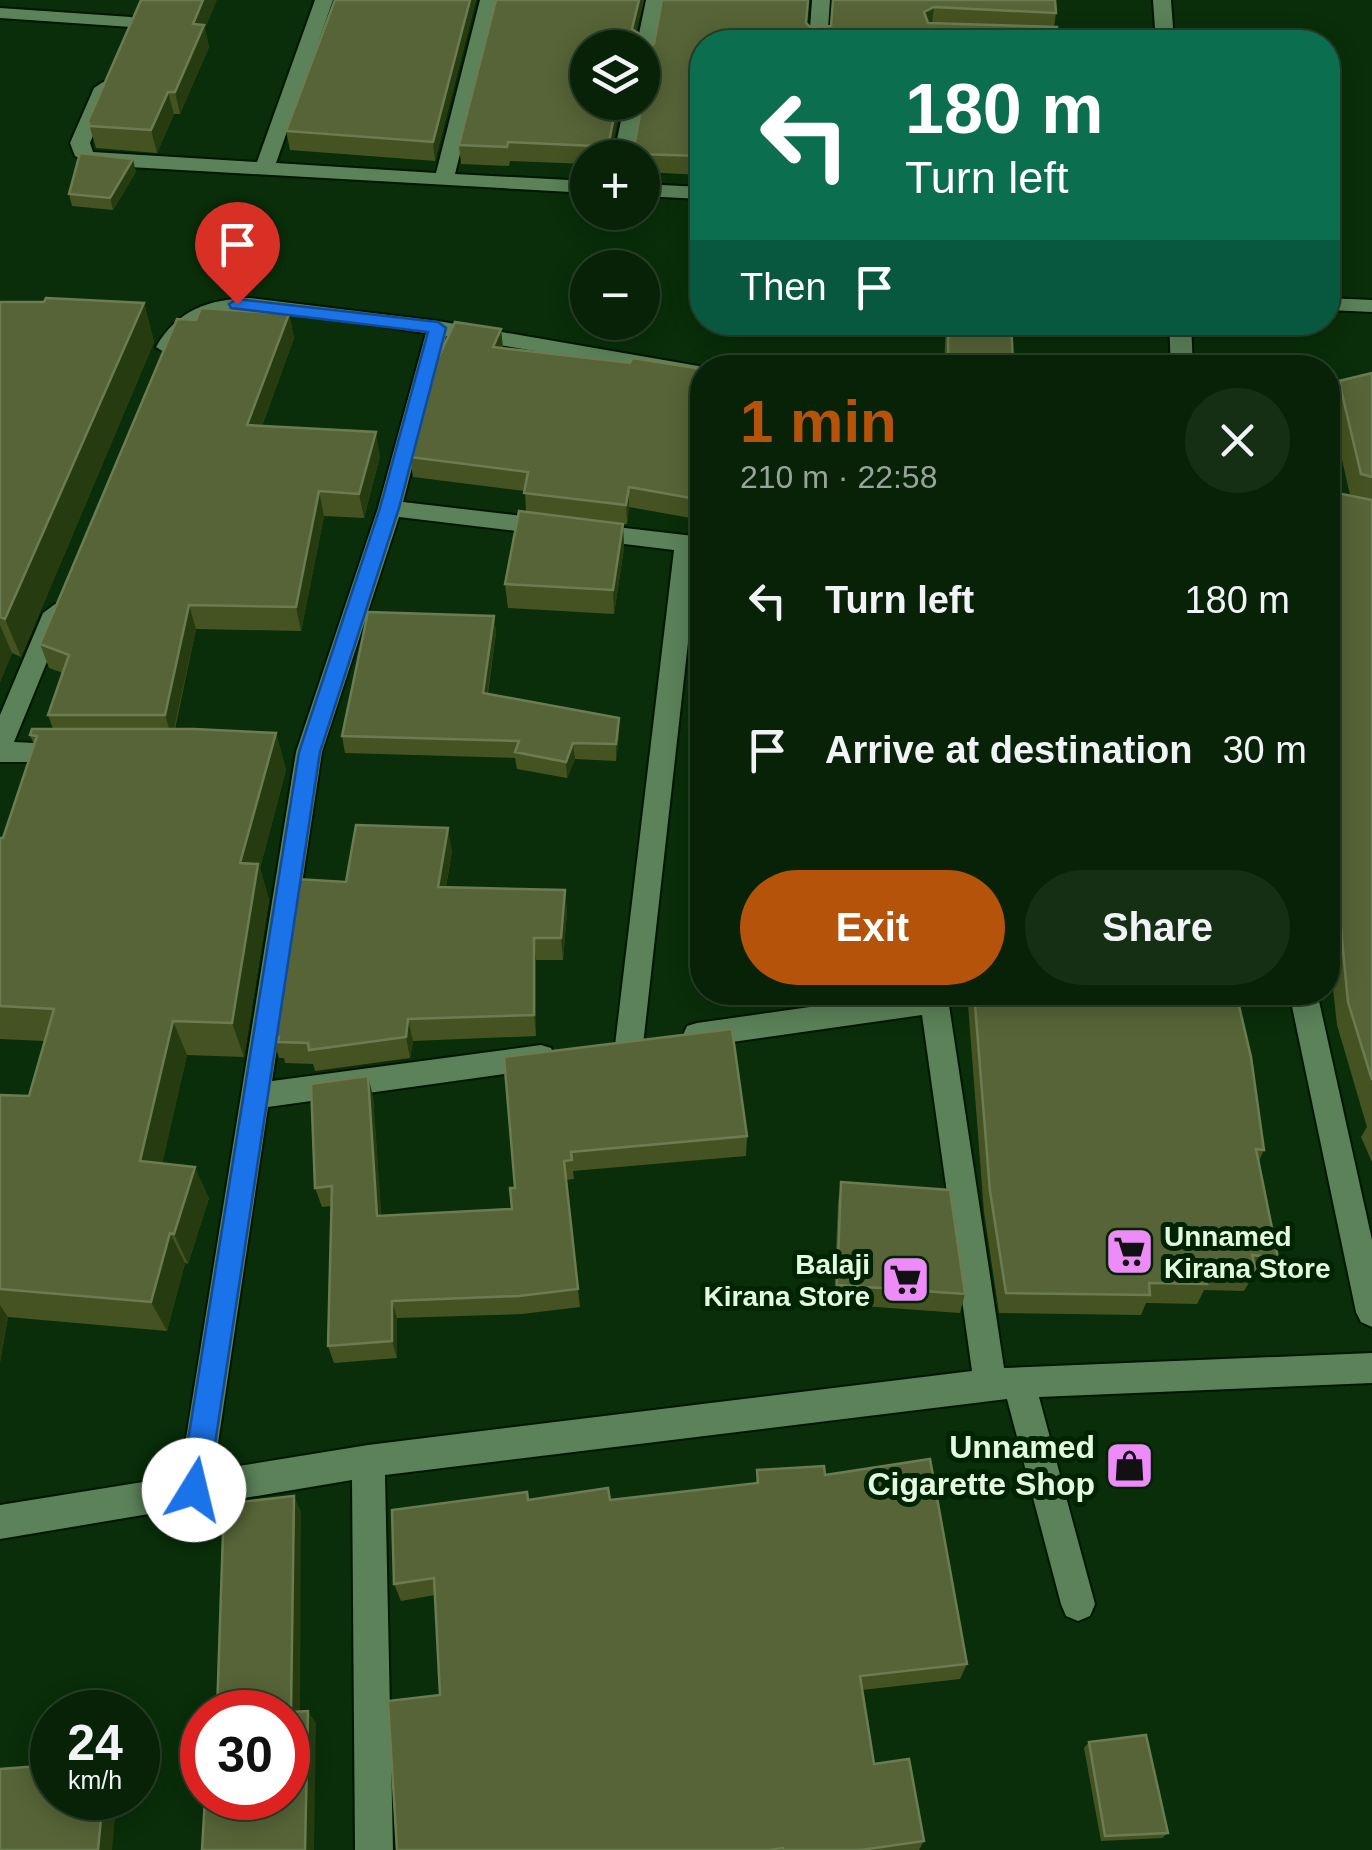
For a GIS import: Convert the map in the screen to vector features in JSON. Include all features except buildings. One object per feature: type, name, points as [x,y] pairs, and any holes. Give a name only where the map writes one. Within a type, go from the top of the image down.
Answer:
[{"type":"street","points":[[0,13],[128,30],[142,0]]},
{"type":"street","points":[[264,169],[324,0]]},
{"type":"street","points":[[444,179],[489,0]]},
{"type":"street","points":[[649,30],[655,0]]},
{"type":"street","points":[[819,30],[821,0]]},
{"type":"street","points":[[1162,0],[1164,30]]},
{"type":"street","points":[[110,71],[80,143],[85,156],[570,186]]},
{"type":"street","points":[[660,191],[690,193]]},
{"type":"street","points":[[160,364],[165,328],[212,309],[237,304],[438,328],[690,370]]},
{"type":"street","points":[[1340,305],[1372,306]]},
{"type":"street","points":[[194,1490],[258,1096],[300,752],[390,508],[438,328]]},
{"type":"street","points":[[390,508],[690,543]]},
{"type":"street","points":[[690,577],[619,1046],[882,1005]]},
{"type":"street","points":[[68,582],[0,749],[97,752]]},
{"type":"street","points":[[934,1005],[1004,1384],[1078,1604]]},
{"type":"street","points":[[1306,1005],[1372,1312]]},
{"type":"street","points":[[258,1096],[570,1053]]},
{"type":"street","points":[[0,1522],[368,1461],[1004,1384],[1372,1368]]},
{"type":"street","points":[[368,1461],[374,1850]]},
{"type":"place","name":"Unnamed Kirana Store","points":[[1129,1252]]},
{"type":"place","name":"Balaji Kirana Store","points":[[905,1280]]},
{"type":"place","name":"Unnamed Cigarette Shop","points":[[1130,1465]]},
{"type":"route","points":[[194,1490],[309,752],[390,508],[438,328],[237,304]]}]
